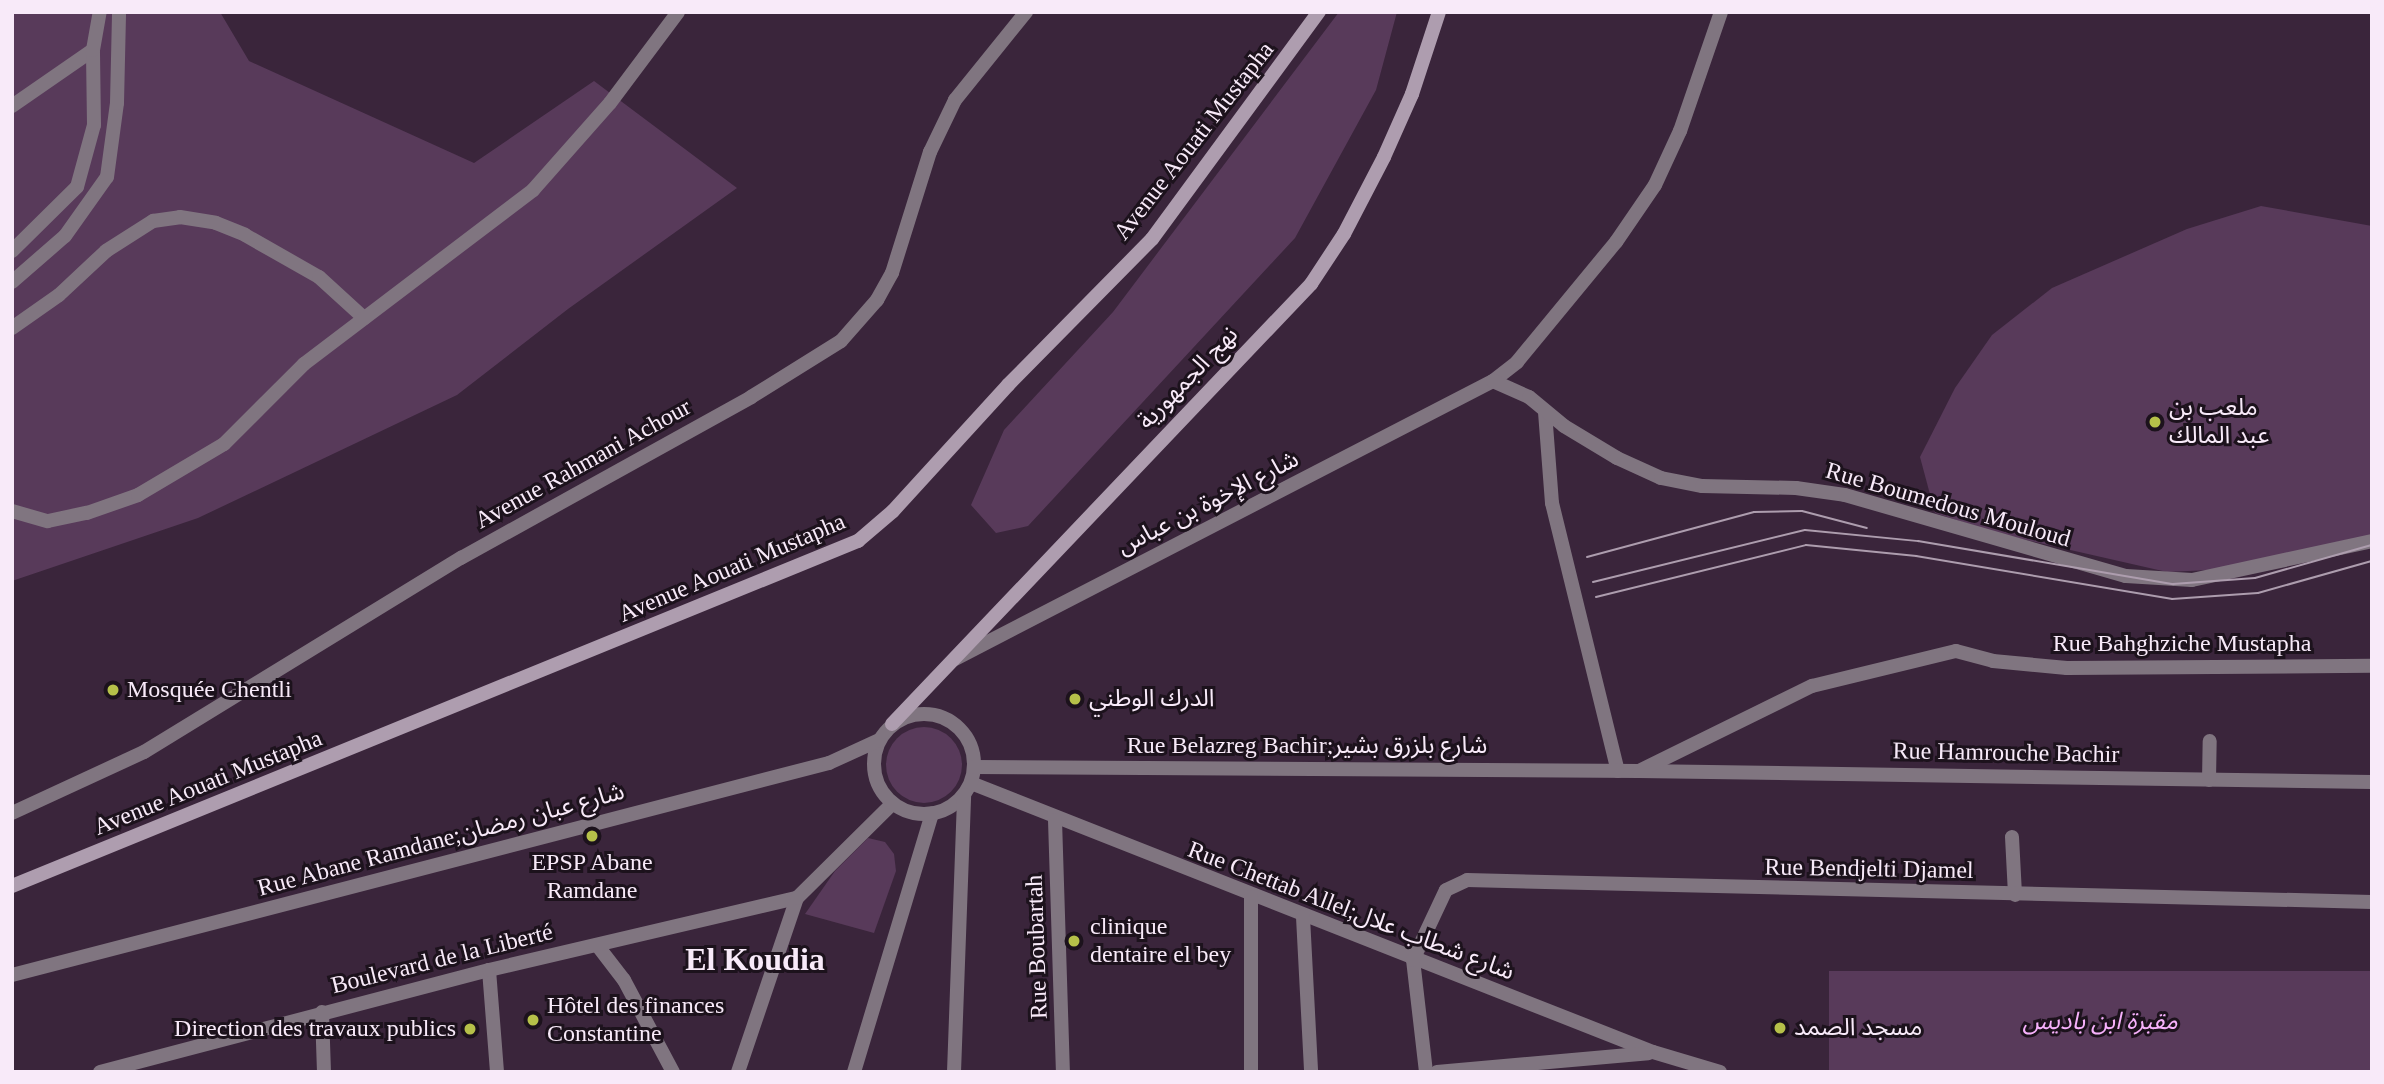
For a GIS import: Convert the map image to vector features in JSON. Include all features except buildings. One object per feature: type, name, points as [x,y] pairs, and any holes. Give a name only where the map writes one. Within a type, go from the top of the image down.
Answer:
[{"type":"main road","name":"Avenue Aouati Mustapha","points":[[12,886],[858,541],[893,511],[1007,385],[1152,239],[1319,12]]},
{"type":"main road","name":"نهج الجمهورية","points":[[892,724],[944,664],[1311,284],[1344,233],[1384,157],[1412,94],[1439,12]]},
{"type":"street","points":[[12,251],[77,187],[94,125],[93,50],[100,12]]},
{"type":"street","points":[[12,282],[65,236],[107,177],[117,103],[118,12]]},
{"type":"street","points":[[12,510],[48,521],[138,495],[224,444],[304,364],[533,190],[610,103],[678,12]]},
{"type":"street","name":"Avenue Rahmani Achour","points":[[12,813],[144,752],[461,558],[739,404],[841,341],[877,300],[892,274],[930,152],[955,100],[1026,12]]},
{"type":"street","name":"شارع الإخوة بن عباس","points":[[944,664],[1493,381],[1517,362],[1616,242],[1655,185],[1681,131],[1721,12]]},
{"type":"street","points":[[12,106],[93,50]]},
{"type":"street","points":[[12,328],[59,295],[106,251],[153,221],[180,217],[216,223],[245,235],[319,277],[364,318]]},
{"type":"street","name":"Rue Boumedous Mouloud","points":[[1493,381],[1511,386],[1545,412],[1617,458],[1661,478],[1702,486],[1796,488],[1845,495],[2126,576],[2192,580],[2372,541]]},
{"type":"street","points":[[1545,412],[1552,503],[1618,771]]},
{"type":"street","name":"Rue Bahghziche Mustapha","points":[[1639,771],[1812,686],[1956,651],[1993,661],[2067,668],[2372,666]]},
{"type":"street","points":[[954,1072],[967,789],[975,767],[965,735],[939,715],[914,714],[892,724],[879,740],[874,774],[892,804],[918,814],[932,814],[967,789]]},
{"type":"street","name":"Rue Abane Ramdane;شارع عبان رمضان","points":[[12,975],[829,763],[879,740]]},
{"type":"street","points":[[2209,780],[2210,741]]},
{"type":"street","name":"Rue Belazreg Bachir;شارع بلزرق بشير","points":[[975,767],[1639,771]]},
{"type":"street","name":"Rue Hamrouche Bachir","points":[[1639,771],[2372,782]]},
{"type":"street","name":"Rue Chettab Allel;شارع شطاب علال","points":[[967,789],[1055,820],[1653,1052],[1719,1070]]},
{"type":"street","points":[[738,1072],[797,898],[892,804]]},
{"type":"street","points":[[854,1072],[932,814]]},
{"type":"street","name":"Rue Boubartah","points":[[1055,820],[1063,1072]]},
{"type":"street","points":[[2012,837],[2015,895]]},
{"type":"street","name":"Rue Bendjelti Djamel","points":[[1413,960],[1446,890],[1467,880],[2372,902]]},
{"type":"street","points":[[1251,897],[1251,1072]]},
{"type":"street","name":"Boulevard de la Liberté","points":[[100,1072],[489,970],[797,898]]},
{"type":"street","points":[[1303,917],[1311,1072]]},
{"type":"street","points":[[597,945],[624,979],[673,1072]]},
{"type":"street","points":[[1413,960],[1426,1072]]},
{"type":"street","points":[[489,970],[497,1072]]},
{"type":"street","points":[[322,1013],[324,1072]]},
{"type":"street","points":[[1437,1072],[1653,1052]]},
{"type":"green space","points":[[12,12],[220,12],[249,61],[474,163],[594,81],[737,188],[568,309],[457,395],[198,518],[12,581]]},
{"type":"green space","points":[[1339,12],[1397,12],[1376,90],[1295,238],[1028,526],[996,533],[971,505],[1004,430],[1113,312]]},
{"type":"green space","name":"ملعب بن عبد المالك","points":[[2261,206],[2372,226],[2372,538],[2231,569],[2167,572],[1996,533],[1935,513],[1920,457],[1955,388],[1992,335],[2052,288],[2187,229]]},
{"type":"green space","points":[[924,727],[938,730],[951,738],[959,751],[962,765],[959,779],[951,792],[938,800],[924,803],[910,800],[897,792],[889,779],[886,765],[889,751],[897,738],[910,730]]},
{"type":"green space","points":[[868,838],[885,842],[894,854],[896,871],[874,933],[805,914],[835,871]]},
{"type":"green space","name":"مقبرة ابن باديس","points":[[1829,971],[2372,971],[2372,1072],[1829,1072]]},
{"type":"tram line","points":[[1587,557],[1754,512],[1802,511],[1867,528]]},
{"type":"tram line","points":[[1593,582],[1805,530],[1918,541],[2173,584],[2255,578],[2372,545]]},
{"type":"tram line","points":[[1596,597],[1806,545],[1916,556],[2172,599],[2258,593],[2372,561]]},
{"type":"place","name":"ملعب بن عبد المالك","points":[[2155,422]]},
{"type":"place","name":"Mosquée Chentli","points":[[113,690]]},
{"type":"place","name":"الدرك الوطني","points":[[1075,699]]},
{"type":"place","name":"EPSP Abane Ramdane","points":[[592,836]]},
{"type":"place","name":"clinique dentaire el bey","points":[[1074,941]]},
{"type":"place","name":"Hôtel des finances Constantine","points":[[533,1020]]},
{"type":"place","name":"مسجد الصمد","points":[[1780,1028]]},
{"type":"place","name":"Direction des travaux publics","points":[[470,1029]]},
{"type":"district","name":"El Koudia","points":[[755,959]]}]
